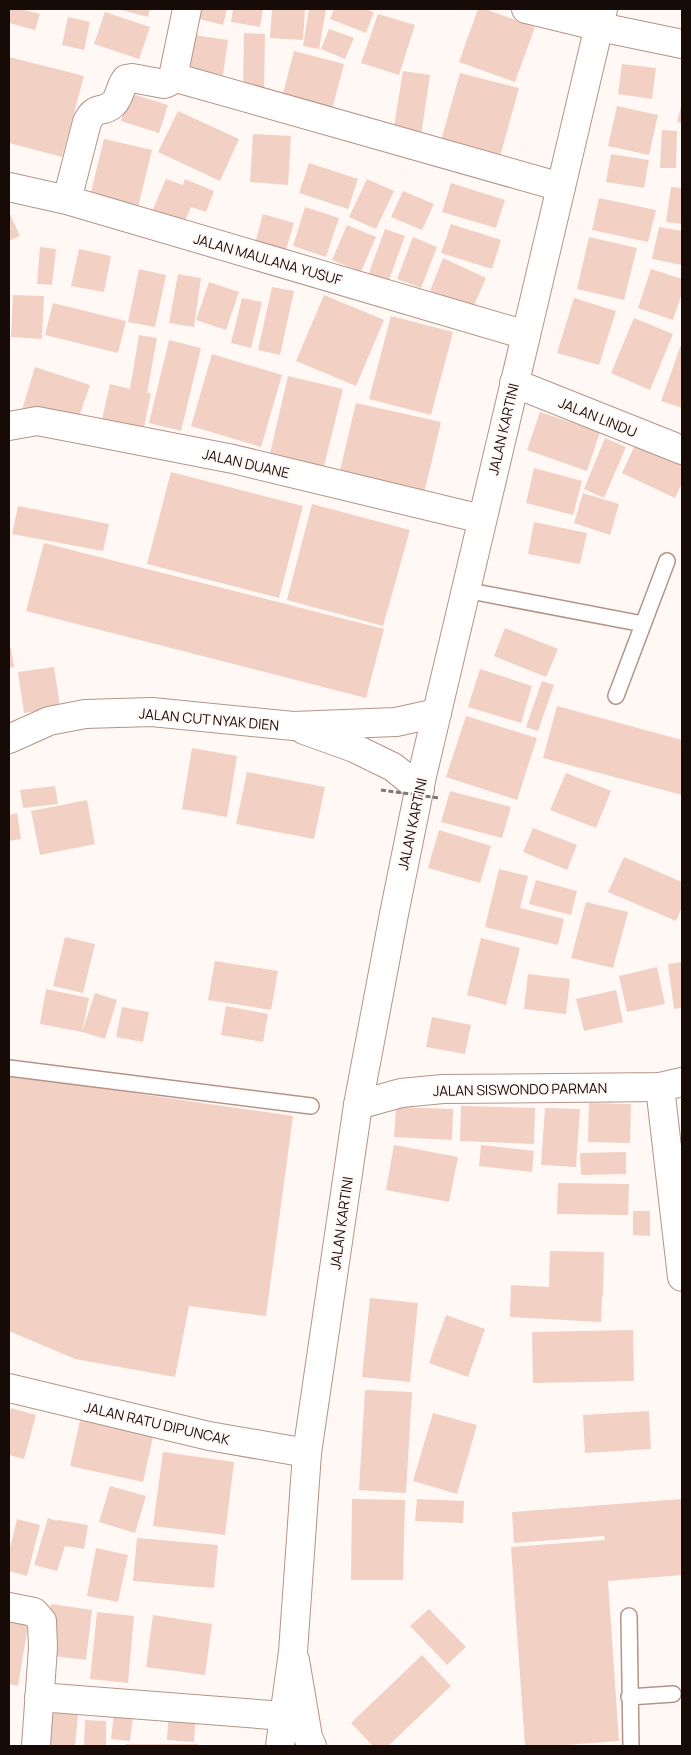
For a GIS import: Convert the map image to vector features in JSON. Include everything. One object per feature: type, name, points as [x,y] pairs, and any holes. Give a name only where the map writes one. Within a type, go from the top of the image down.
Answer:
[{"type":"main road","points":[[67,200],[87,122],[91,114],[115,102],[126,79],[132,78],[164,84],[169,82],[173,77],[187,9]]},
{"type":"main road","points":[[526,9],[601,18],[682,44]]},
{"type":"main road","name":"JALAN KARTINI","points":[[293,1652],[307,1453],[358,1105],[394,914],[429,793],[436,714],[601,18]]},
{"type":"main road","points":[[173,77],[561,187]]},
{"type":"main road","name":"JALAN MAULANA YUSUF","points":[[9,187],[67,200],[526,335]]},
{"type":"main road","name":"JALAN LINDU","points":[[514,384],[682,450]]},
{"type":"main road","name":"JALAN DUANE","points":[[9,426],[37,421],[233,459],[482,519]]},
{"type":"main road","name":"JALAN CUT NYAK DIEN","points":[[9,739],[49,722],[85,714],[152,712],[293,726],[396,722],[436,714]]},
{"type":"main road","name":"JALAN CUT NYAK DIEN","points":[[293,726],[362,752],[393,767],[429,793]]},
{"type":"main road","points":[[671,1084],[682,1278]]},
{"type":"main road","name":"JALAN SISWONDO PARMAN","points":[[358,1105],[401,1093],[444,1089],[671,1084]]},
{"type":"main road","name":"JALAN RATU DIPUNCAK","points":[[9,1388],[209,1436],[307,1453]]},
{"type":"main road","points":[[9,1607],[34,1612],[42,1621],[43,1648],[36,1746]]},
{"type":"main road","points":[[280,1746],[293,1652]]},
{"type":"main road","points":[[293,1652],[308,1737],[312,1746]]},
{"type":"main road","points":[[39,1697],[284,1716]]},
{"type":"lane","points":[[616,696],[667,561]]},
{"type":"lane","points":[[466,590],[643,624]]},
{"type":"lane","points":[[9,1068],[311,1106]]},
{"type":"lane","points":[[629,1616],[630,1746]]},
{"type":"lane","points":[[629,1697],[673,1694]]},
{"type":"path","points":[[381,790],[429,793]]},
{"type":"building","points":[[9,9],[20,9],[40,14],[35,30],[9,23]]},
{"type":"building","points":[[121,9],[150,9],[148,17]]},
{"type":"building","points":[[197,9],[227,9],[223,25],[195,18]]},
{"type":"building","points":[[233,9],[263,9],[260,27],[231,22]]},
{"type":"building","points":[[272,9],[305,9],[303,40],[270,38]]},
{"type":"building","points":[[309,9],[326,9],[319,49],[303,46]]},
{"type":"building","points":[[334,9],[365,9],[374,12],[366,33],[330,19]]},
{"type":"building","points":[[478,9],[485,9],[535,27],[515,82],[459,62]]},
{"type":"building","points":[[105,12],[150,27],[139,59],[94,44]]},
{"type":"building","points":[[378,14],[415,25],[399,75],[361,63]]},
{"type":"building","points":[[68,17],[90,22],[84,50],[62,45]]},
{"type":"building","points":[[329,29],[354,38],[345,59],[321,49]]},
{"type":"building","points":[[244,33],[265,34],[264,93],[243,92]]},
{"type":"building","points":[[195,35],[228,40],[223,75],[190,70]]},
{"type":"building","points":[[294,51],[344,64],[330,117],[280,105]]},
{"type":"building","points":[[9,57],[84,76],[62,157],[9,143]]},
{"type":"building","points":[[622,64],[656,68],[652,99],[618,94]]},
{"type":"building","points":[[403,71],[430,75],[421,135],[393,132]]},
{"type":"building","points":[[460,73],[519,88],[498,164],[439,148]]},
{"type":"building","points":[[129,93],[168,105],[159,133],[121,121]]},
{"type":"building","points":[[682,103],[682,123],[677,122]]},
{"type":"building","points":[[617,106],[658,115],[649,155],[608,146]]},
{"type":"building","points":[[178,111],[239,139],[220,181],[158,152]]},
{"type":"building","points":[[662,130],[677,131],[676,168],[660,168]]},
{"type":"building","points":[[253,134],[291,136],[288,185],[250,182]]},
{"type":"building","points":[[104,139],[152,150],[137,211],[89,200]]},
{"type":"building","points":[[611,154],[649,160],[644,188],[606,182]]},
{"type":"building","points":[[309,163],[358,179],[348,209],[299,193]]},
{"type":"building","points":[[166,179],[183,185],[185,179],[214,191],[206,212],[191,207],[181,230],[149,218]]},
{"type":"building","points":[[367,179],[394,191],[376,229],[349,217]]},
{"type":"building","points":[[451,183],[505,200],[496,228],[442,212]]},
{"type":"building","points":[[671,187],[682,188],[682,224],[666,222]]},
{"type":"building","points":[[403,191],[434,204],[422,230],[391,217]]},
{"type":"building","points":[[599,198],[656,210],[648,242],[592,230]]},
{"type":"building","points":[[305,207],[339,218],[326,257],[293,246]]},
{"type":"building","points":[[9,212],[20,236],[9,241]]},
{"type":"building","points":[[263,214],[294,223],[284,256],[254,247]]},
{"type":"building","points":[[451,224],[501,240],[492,269],[441,253]]},
{"type":"building","points":[[347,225],[376,237],[361,272],[332,260]]},
{"type":"building","points":[[659,227],[682,231],[682,265],[652,259]]},
{"type":"building","points":[[385,229],[405,236],[386,288],[366,281]]},
{"type":"building","points":[[413,237],[437,247],[421,288],[397,279]]},
{"type":"building","points":[[589,237],[637,248],[624,300],[577,289]]},
{"type":"building","points":[[40,247],[56,249],[52,285],[37,284]]},
{"type":"building","points":[[79,249],[111,256],[104,292],[71,286]]},
{"type":"building","points":[[443,258],[486,278],[472,310],[430,291]]},
{"type":"building","points":[[139,269],[166,275],[155,327],[128,322]]},
{"type":"building","points":[[651,269],[682,279],[682,293],[673,320],[638,308]]},
{"type":"building","points":[[178,274],[201,278],[194,327],[169,323]]},
{"type":"building","points":[[209,282],[239,292],[226,330],[196,320]]},
{"type":"building","points":[[272,287],[294,291],[280,355],[258,350]]},
{"type":"building","points":[[13,295],[44,296],[42,339],[11,337]]},
{"type":"building","points":[[324,295],[384,320],[356,386],[296,361]]},
{"type":"building","points":[[242,298],[262,302],[251,348],[231,343]]},
{"type":"building","points":[[574,298],[616,311],[599,365],[557,353]]},
{"type":"building","points":[[53,303],[126,321],[118,353],[45,335]]},
{"type":"building","points":[[391,316],[453,332],[431,415],[369,399]]},
{"type":"building","points":[[634,318],[673,334],[650,390],[611,373]]},
{"type":"building","points":[[139,335],[157,338],[147,393],[151,393],[142,437],[100,428],[110,384],[130,389]]},
{"type":"building","points":[[169,340],[201,348],[181,431],[149,423]]},
{"type":"building","points":[[682,342],[682,408],[661,401]]},
{"type":"building","points":[[212,354],[282,375],[261,447],[191,426]]},
{"type":"building","points":[[35,367],[90,385],[75,428],[22,410]]},
{"type":"building","points":[[288,376],[343,389],[322,474],[268,462]]},
{"type":"building","points":[[356,403],[441,422],[423,498],[338,479]]},
{"type":"building","points":[[540,412],[600,432],[587,471],[527,450]]},
{"type":"building","points":[[605,438],[626,447],[604,498],[584,489]]},
{"type":"building","points":[[636,443],[682,465],[682,483],[675,498],[622,473]]},
{"type":"building","points":[[534,468],[582,481],[573,515],[526,503]]},
{"type":"building","points":[[171,472],[303,506],[279,598],[147,564]]},
{"type":"building","points":[[583,493],[619,504],[610,535],[574,523]]},
{"type":"building","points":[[312,504],[410,530],[383,626],[287,600]]},
{"type":"building","points":[[18,506],[109,524],[103,551],[12,534]]},
{"type":"building","points":[[534,522],[587,533],[580,564],[528,554]]},
{"type":"building","points":[[44,543],[384,629],[366,698],[26,611]]},
{"type":"building","points":[[505,628],[558,649],[546,677],[494,656]]},
{"type":"building","points":[[9,648],[11,648],[14,667],[9,668]]},
{"type":"building","points":[[54,667],[60,707],[24,713],[18,672]]},
{"type":"building","points":[[480,669],[532,686],[521,723],[468,707]]},
{"type":"building","points":[[542,681],[554,685],[538,731],[526,727]]},
{"type":"building","points":[[557,706],[682,740],[682,795],[543,758]]},
{"type":"building","points":[[466,716],[537,738],[517,800],[446,777]]},
{"type":"building","points":[[192,748],[237,756],[227,817],[182,809]]},
{"type":"building","points":[[247,772],[325,787],[314,839],[236,824]]},
{"type":"building","points":[[566,773],[611,791],[596,828],[550,810]]},
{"type":"building","points":[[55,786],[58,804],[23,808],[20,790]]},
{"type":"building","points":[[450,791],[511,807],[502,838],[441,822]]},
{"type":"building","points":[[87,800],[95,844],[40,855],[31,811]]},
{"type":"building","points":[[17,813],[21,839],[9,841],[9,815]]},
{"type":"building","points":[[533,828],[577,845],[567,870],[523,852]]},
{"type":"building","points":[[439,830],[491,846],[480,883],[428,868]]},
{"type":"building","points":[[624,857],[682,882],[682,907],[676,921],[608,892]]},
{"type":"building","points":[[499,869],[528,876],[520,908],[564,919],[558,945],[485,927]]},
{"type":"building","points":[[536,880],[577,891],[571,915],[529,904]]},
{"type":"building","points":[[586,902],[628,912],[613,968],[571,958]]},
{"type":"building","points":[[65,937],[95,944],[83,993],[53,986]]},
{"type":"building","points":[[481,938],[520,948],[506,1005],[467,995]]},
{"type":"building","points":[[215,961],[278,971],[271,1010],[208,1000]]},
{"type":"building","points":[[682,962],[682,1008],[674,1009],[668,964]]},
{"type":"building","points":[[657,967],[665,1004],[627,1012],[619,976]]},
{"type":"building","points":[[528,974],[570,979],[566,1014],[524,1009]]},
{"type":"building","points":[[46,989],[89,998],[82,1032],[40,1024]]},
{"type":"building","points":[[616,990],[623,1022],[584,1031],[576,999]]},
{"type":"building","points":[[95,993],[117,1000],[105,1039],[82,1032]]},
{"type":"building","points":[[226,1006],[268,1014],[263,1042],[221,1035]]},
{"type":"building","points":[[122,1007],[149,1012],[143,1042],[116,1037]]},
{"type":"building","points":[[432,1017],[471,1025],[465,1054],[426,1047]]},
{"type":"building","points":[[9,1075],[293,1116],[266,1316],[189,1306],[175,1377],[75,1359],[9,1331]]},
{"type":"building","points":[[589,1103],[631,1104],[630,1143],[588,1142]]},
{"type":"building","points":[[461,1106],[535,1108],[534,1144],[460,1141]]},
{"type":"building","points":[[396,1107],[453,1109],[452,1140],[394,1137]]},
{"type":"building","points":[[545,1108],[580,1109],[576,1167],[541,1165]]},
{"type":"building","points":[[394,1145],[458,1157],[449,1202],[386,1190]]},
{"type":"building","points":[[481,1145],[534,1151],[532,1172],[479,1166]]},
{"type":"building","points":[[626,1152],[626,1174],[581,1175],[580,1153]]},
{"type":"building","points":[[558,1183],[629,1184],[628,1215],[557,1214]]},
{"type":"building","points":[[633,1211],[650,1211],[650,1236],[633,1235]]},
{"type":"building","points":[[550,1251],[604,1252],[601,1322],[510,1317],[511,1285],[549,1287]]},
{"type":"building","points":[[370,1298],[418,1303],[410,1382],[362,1377]]},
{"type":"building","points":[[446,1315],[485,1329],[468,1377],[429,1363]]},
{"type":"building","points":[[633,1330],[634,1381],[533,1383],[532,1332]]},
{"type":"building","points":[[365,1390],[412,1392],[406,1493],[359,1490]]},
{"type":"building","points":[[11,1408],[36,1415],[24,1459],[9,1455],[9,1416]]},
{"type":"building","points":[[649,1411],[651,1449],[585,1453],[583,1415]]},
{"type":"building","points":[[433,1413],[477,1425],[457,1494],[413,1481]]},
{"type":"building","points":[[81,1416],[154,1432],[143,1482],[70,1466]]},
{"type":"building","points":[[163,1452],[234,1462],[225,1535],[153,1526]]},
{"type":"building","points":[[110,1486],[146,1496],[135,1533],[99,1522]]},
{"type":"building","points":[[352,1499],[405,1500],[403,1580],[351,1580]]},
{"type":"building","points":[[417,1499],[464,1501],[463,1523],[415,1521]]},
{"type":"building","points":[[682,1499],[682,1575],[608,1581],[619,1741],[525,1746],[511,1547],[605,1540],[604,1536],[514,1543],[512,1512]]},
{"type":"building","points":[[48,1518],[88,1525],[84,1549],[65,1546],[57,1571],[34,1565]]},
{"type":"building","points":[[17,1519],[40,1525],[27,1576],[9,1571],[9,1552]]},
{"type":"building","points":[[137,1538],[218,1545],[214,1588],[133,1581]]},
{"type":"building","points":[[96,1548],[128,1555],[118,1602],[87,1596]]},
{"type":"building","points":[[51,1604],[92,1610],[86,1660],[45,1655]]},
{"type":"building","points":[[429,1609],[466,1647],[447,1665],[410,1626]]},
{"type":"building","points":[[97,1612],[134,1616],[128,1683],[90,1679]]},
{"type":"building","points":[[153,1615],[212,1624],[205,1675],[146,1667]]},
{"type":"building","points":[[9,1616],[29,1620],[18,1686],[9,1684]]},
{"type":"building","points":[[422,1655],[451,1686],[388,1746],[373,1746],[351,1723]]},
{"type":"building","points":[[47,1701],[79,1703],[75,1746],[44,1746]]},
{"type":"building","points":[[115,1705],[134,1708],[130,1741],[111,1739]]},
{"type":"building","points":[[169,1709],[196,1711],[194,1742],[167,1740]]},
{"type":"building","points":[[85,1720],[106,1721],[106,1746],[84,1746]]},
{"type":"building","points":[[125,1744],[198,1744],[198,1746],[125,1746]]}]
